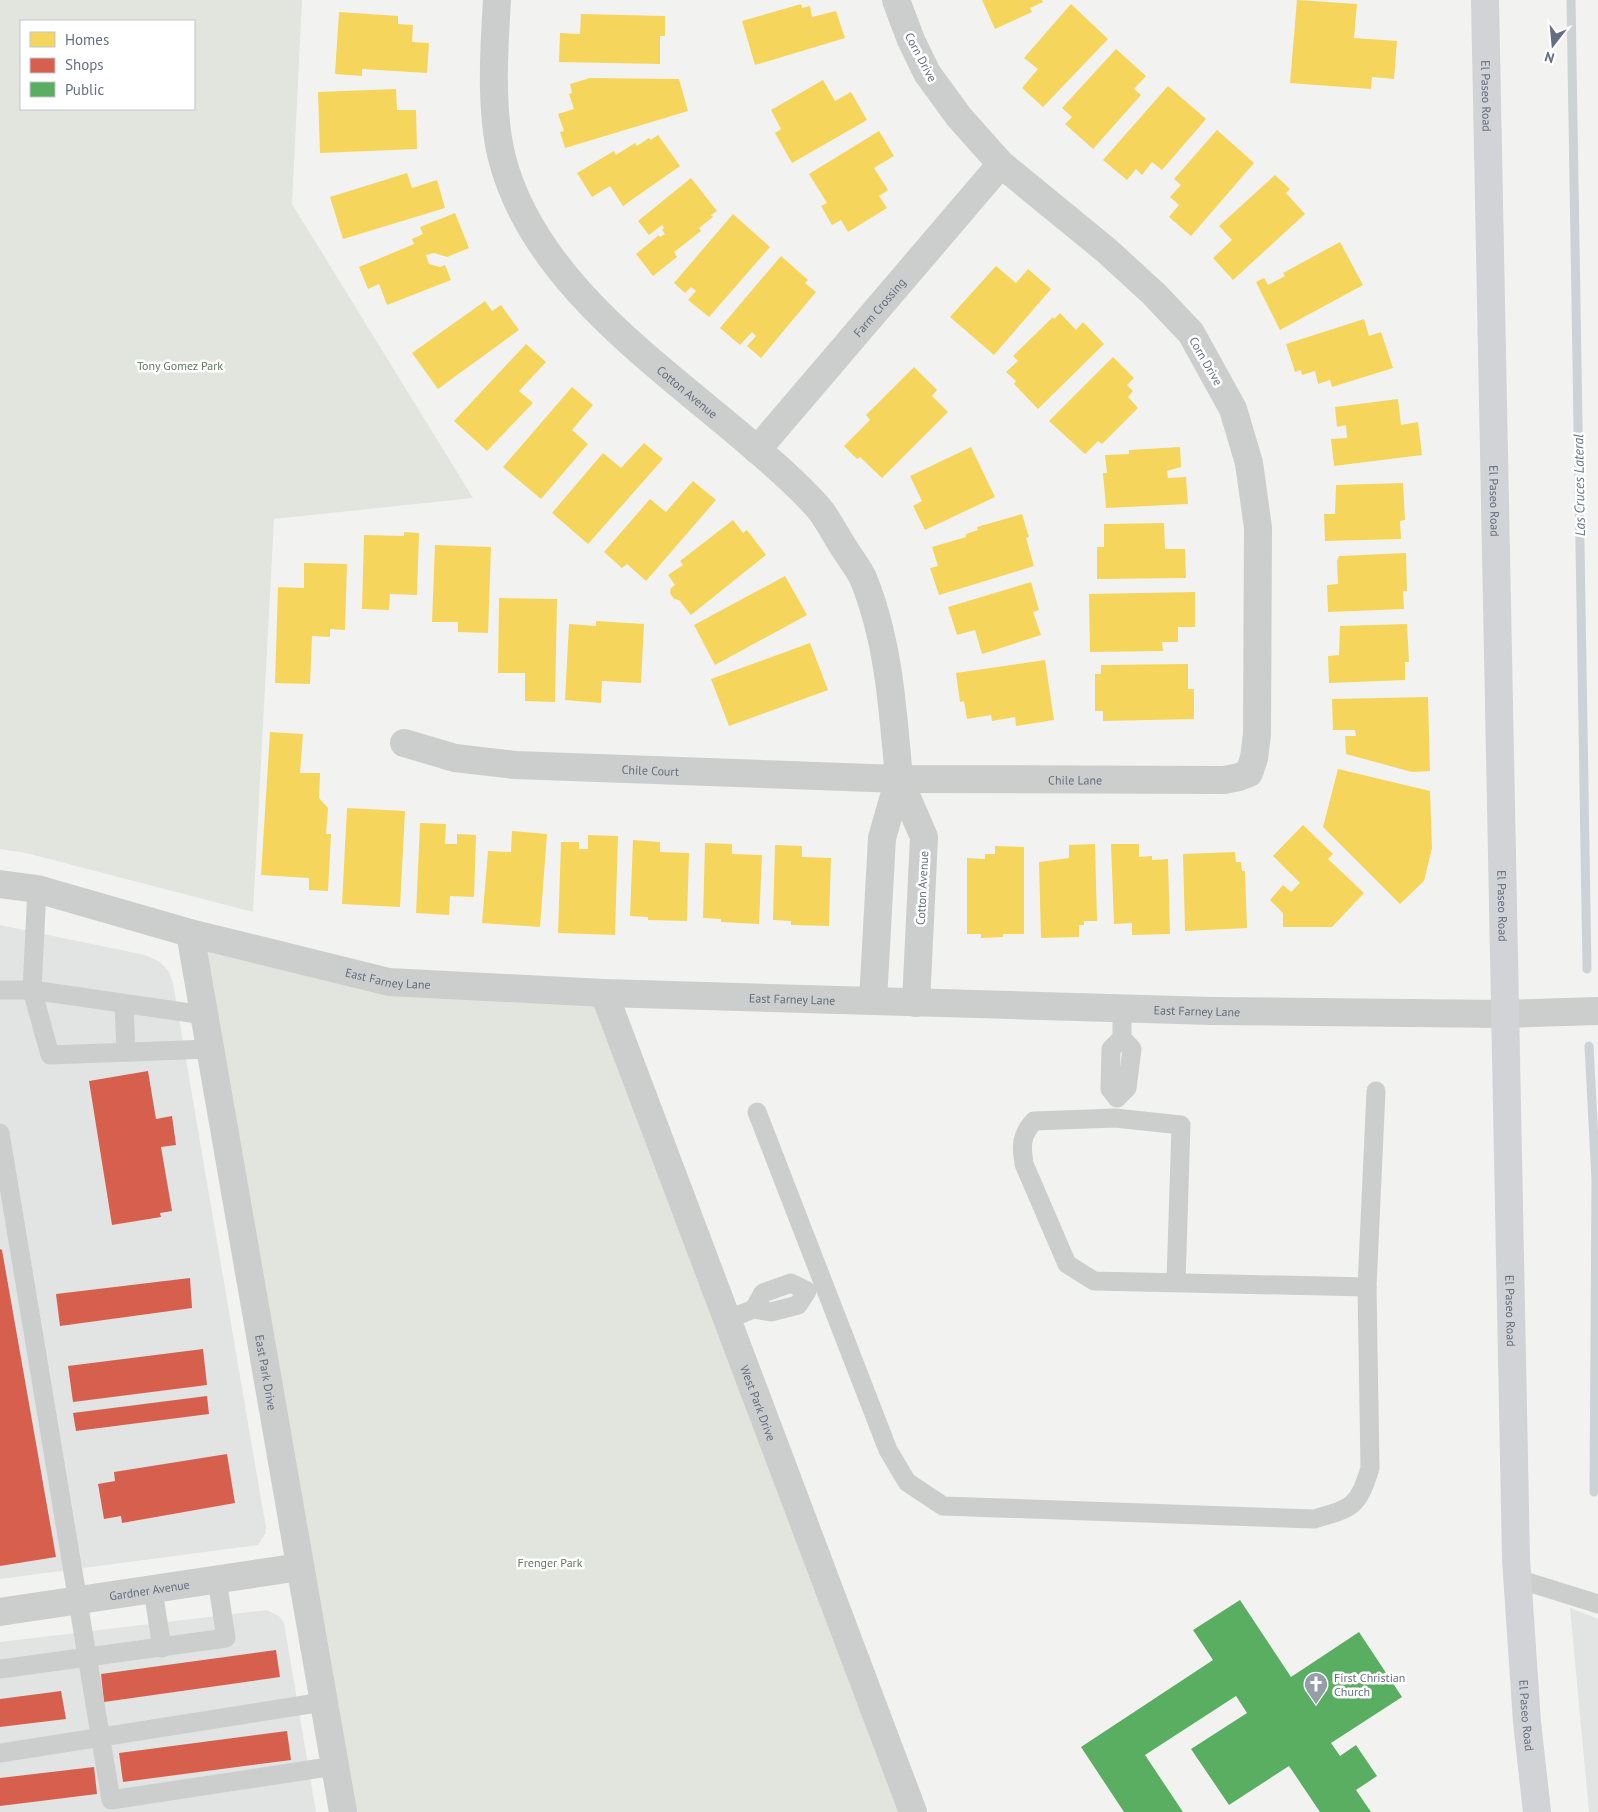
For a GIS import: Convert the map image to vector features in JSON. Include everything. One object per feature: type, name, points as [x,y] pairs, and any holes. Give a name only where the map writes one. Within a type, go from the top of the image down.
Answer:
[{"type":"main road","name":"El Paseo Road","points":[[1485,0],[1504,1014],[1518,1579],[1527,1722],[1537,1812]]},
{"type":"street","name":"Cotton Avenue","points":[[497,0],[494,46],[496,109],[502,157],[519,203],[550,259],[614,329],[757,450],[821,512],[862,577],[881,637],[892,700],[899,778],[924,837],[916,1003]]},
{"type":"street","name":"Corn Drive","points":[[896,0],[911,40],[927,73],[959,117],[1000,164],[1106,250],[1154,294],[1191,333],[1233,408],[1249,463],[1258,528],[1257,734],[1254,758],[1248,773]]},
{"type":"street","name":"Farm Crossing","points":[[757,450],[1000,164]]},
{"type":"street","name":"Chile Court","points":[[404,742],[455,758],[514,765],[899,778]]},
{"type":"street","name":"Chile Lane","points":[[899,778],[1224,780],[1248,773]]},
{"type":"street","name":"Cotton Avenue","points":[[873,1001],[882,838],[899,778]]},
{"type":"street","name":"East Farney Lane","points":[[0,884],[37,889],[190,933],[389,982],[604,993],[1122,1009],[1504,1014],[1598,1011]]},
{"type":"street","name":"East Park Drive","points":[[190,933],[343,1812]]},
{"type":"street","name":"West Park Drive","points":[[604,993],[912,1812]]},
{"type":"street","name":"Gardner Avenue","points":[[0,1612],[300,1567]]},
{"type":"lane","points":[[37,889],[32,990],[50,1055],[210,1049]]},
{"type":"lane","points":[[0,990],[32,990],[204,1015]]},
{"type":"lane","points":[[124,1004],[126,1052]]},
{"type":"lane","points":[[1115,1118],[1117,1098],[1110,1089],[1111,1049],[1122,1038],[1122,1009]]},
{"type":"lane","points":[[757,1112],[815,1288],[888,1450],[907,1482],[943,1506],[1314,1519],[1343,1511],[1361,1496],[1370,1468],[1367,1287],[1376,1091]]},
{"type":"lane","points":[[1176,1282],[1180,1125],[1115,1118],[1034,1121],[1025,1130],[1023,1141],[1024,1164],[1067,1264],[1094,1281],[1367,1287]]},
{"type":"lane","points":[[1,1142],[79,1601],[110,1806],[334,1766]]},
{"type":"lane","points":[[728,1319],[754,1309],[771,1312],[798,1305],[815,1288]]},
{"type":"lane","points":[[1518,1579],[1598,1604]]},
{"type":"lane","points":[[0,1669],[226,1638],[217,1580]]},
{"type":"lane","points":[[153,1590],[162,1648]]},
{"type":"lane","points":[[0,1753],[324,1702]]},
{"type":"shaded area","points":[[0,925],[145,955],[160,962],[169,972],[173,983],[266,1527],[265,1534],[258,1545],[0,1579]]},
{"type":"shaded area","points":[[1570,1608],[1598,1619],[1598,1812],[1589,1812]]},
{"type":"shaded area","points":[[266,1610],[279,1616],[284,1623],[316,1812],[0,1812],[0,1642]]},
{"type":"green space","name":"Tony Gomez Park","points":[[0,0],[302,0],[292,204],[473,498],[274,519],[253,912],[26,853],[0,849]]},
{"type":"green space","name":"Frenger Park","points":[[190,933],[389,982],[604,993],[908,1812],[338,1812]]},
{"type":"building: Homes","points":[[982,0],[1042,0],[1043,2],[1030,8],[1032,12],[995,29]]},
{"type":"building: Homes","points":[[1297,0],[1357,4],[1354,38],[1397,41],[1394,79],[1372,77],[1371,89],[1290,83]]},
{"type":"building: Homes","points":[[801,4],[802,8],[810,6],[812,17],[836,11],[845,38],[755,65],[742,21]]},
{"type":"building: Homes","points":[[1071,4],[1108,39],[1043,107],[1022,88],[1038,69],[1024,58]]},
{"type":"building: Homes","points":[[339,12],[398,16],[398,24],[413,25],[412,42],[429,43],[427,73],[362,69],[362,76],[335,74]]},
{"type":"building: Homes","points":[[581,14],[665,16],[665,36],[660,36],[660,64],[559,62],[560,33],[580,34]]},
{"type":"building: Homes","points":[[1116,49],[1146,76],[1134,89],[1141,95],[1093,149],[1065,124],[1072,117],[1062,108]]},
{"type":"building: Homes","points":[[590,78],[679,79],[688,111],[565,148],[560,132],[564,131],[558,114],[574,109],[569,94],[572,93],[570,84]]},
{"type":"building: Homes","points":[[823,80],[835,101],[851,92],[867,120],[792,163],[775,133],[781,129],[771,110]]},
{"type":"building: Homes","points":[[1168,86],[1206,119],[1162,170],[1152,162],[1142,175],[1136,169],[1127,180],[1103,160]]},
{"type":"building: Homes","points":[[396,89],[397,110],[416,110],[417,149],[320,153],[318,92]]},
{"type":"building: Homes","points":[[1217,130],[1254,163],[1191,236],[1169,217],[1179,205],[1170,197],[1181,185],[1174,179]]},
{"type":"building: Homes","points":[[879,131],[894,156],[874,168],[888,190],[879,196],[887,208],[848,232],[841,220],[832,225],[821,206],[827,203],[809,174]]},
{"type":"building: Homes","points":[[658,135],[680,166],[623,206],[610,186],[592,197],[577,173],[614,151],[616,155],[635,143],[637,146],[649,138],[651,140]]},
{"type":"building: Homes","points":[[407,173],[412,188],[437,180],[445,208],[343,239],[330,197]]},
{"type":"building: Homes","points":[[1275,175],[1290,189],[1286,193],[1305,214],[1233,280],[1213,258],[1232,240],[1219,226]]},
{"type":"building: Homes","points":[[691,178],[717,211],[711,215],[713,217],[699,228],[701,231],[674,252],[677,257],[653,276],[636,254],[659,235],[660,237],[665,234],[662,230],[664,228],[662,225],[649,235],[638,221]]},
{"type":"building: Homes","points":[[455,213],[469,248],[447,257],[434,253],[426,255],[429,264],[440,267],[445,265],[451,280],[387,305],[379,284],[368,289],[359,267],[414,244],[412,239],[423,234],[420,227]]},
{"type":"building: Homes","points":[[733,214],[770,247],[709,317],[688,300],[696,291],[691,287],[685,293],[674,283]]},
{"type":"building: Homes","points":[[1340,242],[1363,285],[1280,330],[1256,282],[1264,278],[1268,285],[1285,276],[1283,273]]},
{"type":"building: Homes","points":[[781,256],[808,280],[805,283],[816,292],[761,358],[747,346],[756,336],[752,332],[740,345],[720,328]]},
{"type":"building: Homes","points":[[996,266],[1016,283],[1028,269],[1051,289],[994,355],[950,317]]},
{"type":"building: Homes","points":[[485,301],[492,311],[501,305],[519,330],[438,389],[412,353]]},
{"type":"building: Homes","points":[[1060,313],[1076,330],[1083,322],[1104,344],[1038,409],[1014,384],[1016,381],[1006,372],[1018,361],[1013,356],[1053,317],[1054,319]]},
{"type":"building: Homes","points":[[1364,319],[1369,336],[1381,332],[1393,368],[1332,387],[1330,380],[1318,384],[1315,371],[1302,375],[1301,370],[1295,372],[1286,344]]},
{"type":"building: Homes","points":[[526,344],[546,362],[519,391],[533,403],[487,451],[454,421]]},
{"type":"building: Homes","points":[[1113,357],[1134,378],[1127,385],[1133,391],[1128,397],[1138,408],[1102,444],[1098,441],[1085,454],[1049,421]]},
{"type":"building: Homes","points":[[914,367],[937,390],[932,396],[948,412],[882,478],[860,457],[857,459],[844,446],[870,420],[866,415]]},
{"type":"building: Homes","points":[[572,387],[593,405],[572,430],[588,444],[541,499],[503,467]]},
{"type":"building: Homes","points":[[1398,399],[1401,425],[1418,422],[1422,455],[1334,466],[1331,439],[1347,438],[1346,425],[1337,427],[1335,407]]},
{"type":"building: Homes","points":[[644,443],[663,459],[588,544],[552,513],[603,453],[621,468]]},
{"type":"building: Homes","points":[[971,447],[995,497],[925,530],[913,506],[922,501],[910,476]]},
{"type":"building: Homes","points":[[1180,447],[1181,467],[1167,471],[1168,478],[1186,477],[1188,504],[1106,508],[1103,473],[1107,473],[1105,455],[1129,454],[1129,450]]},
{"type":"building: Homes","points":[[693,481],[716,500],[646,581],[627,564],[622,568],[604,552],[650,499],[666,512]]},
{"type":"building: Homes","points":[[1403,483],[1405,520],[1400,521],[1401,539],[1325,541],[1324,514],[1335,514],[1336,485]]},
{"type":"building: Homes","points":[[1022,514],[1029,537],[1026,538],[1034,566],[939,595],[930,568],[938,566],[932,547],[966,537],[966,534],[978,530],[977,527]]},
{"type":"building: Homes","points":[[733,520],[743,533],[747,530],[766,555],[691,615],[679,600],[674,599],[670,593],[671,588],[675,585],[668,575],[683,565],[680,561]]},
{"type":"building: Homes","points":[[1164,523],[1165,549],[1185,549],[1186,578],[1097,579],[1097,547],[1104,547],[1104,524]]},
{"type":"building: Homes","points":[[404,532],[419,533],[417,595],[390,594],[389,610],[362,609],[364,535],[404,536]]},
{"type":"building: Homes","points":[[435,545],[491,547],[488,633],[458,632],[458,622],[432,622]]},
{"type":"building: Homes","points":[[1406,553],[1407,591],[1403,591],[1404,609],[1328,612],[1327,585],[1338,584],[1337,561],[1339,556]]},
{"type":"building: Homes","points":[[304,563],[347,564],[345,630],[330,629],[330,637],[312,636],[310,684],[275,683],[278,587],[304,588]]},
{"type":"building: Homes","points":[[785,576],[807,615],[715,665],[694,625]]},
{"type":"building: Homes","points":[[1031,582],[1039,610],[1033,612],[1041,635],[982,654],[975,630],[957,635],[948,607]]},
{"type":"building: Homes","points":[[1195,592],[1195,627],[1178,627],[1178,642],[1162,642],[1163,651],[1090,652],[1089,594]]},
{"type":"building: Homes","points":[[499,598],[557,599],[555,702],[525,701],[525,673],[498,673]]},
{"type":"building: Homes","points":[[596,621],[644,624],[641,683],[602,681],[601,703],[565,700],[569,624],[596,626]]},
{"type":"building: Homes","points":[[1407,624],[1409,662],[1405,662],[1405,680],[1329,683],[1328,656],[1339,655],[1340,626]]},
{"type":"building: Homes","points":[[810,643],[828,690],[729,726],[711,679]]},
{"type":"building: Homes","points":[[1045,660],[1054,720],[1016,726],[1015,717],[992,721],[991,715],[967,719],[964,701],[960,702],[956,673]]},
{"type":"building: Homes","points":[[1188,664],[1188,689],[1194,689],[1194,719],[1103,721],[1103,711],[1095,711],[1095,674],[1101,674],[1101,665]]},
{"type":"building: Homes","points":[[1428,697],[1430,771],[1412,772],[1346,754],[1345,736],[1356,736],[1355,730],[1333,730],[1332,699]]},
{"type":"building: Homes","points":[[270,732],[303,734],[300,773],[320,773],[319,798],[328,808],[326,834],[331,834],[328,891],[309,890],[309,878],[261,875]]},
{"type":"building: Homes","points":[[1338,769],[1430,791],[1432,848],[1424,881],[1400,904],[1323,827]]},
{"type":"building: Homes","points":[[347,808],[405,811],[400,907],[342,904]]},
{"type":"building: Homes","points":[[420,823],[446,824],[445,844],[457,844],[457,834],[476,835],[474,897],[450,896],[449,915],[416,913]]},
{"type":"building: Homes","points":[[1303,825],[1333,854],[1328,859],[1364,893],[1332,927],[1283,927],[1283,913],[1270,900],[1283,885],[1291,892],[1300,883],[1273,856]]},
{"type":"building: Homes","points":[[512,831],[547,834],[540,927],[482,923],[488,851],[511,852]]},
{"type":"building: Homes","points":[[588,835],[618,836],[615,935],[558,933],[561,842],[579,842],[579,849],[588,849]]},
{"type":"building: Homes","points":[[633,840],[660,842],[660,852],[689,853],[687,921],[648,920],[648,917],[630,916]]},
{"type":"building: Homes","points":[[705,843],[732,844],[732,854],[762,855],[759,924],[721,922],[721,919],[703,918]]},
{"type":"building: Homes","points":[[1095,844],[1097,921],[1084,921],[1084,925],[1079,925],[1079,937],[1041,938],[1039,862],[1069,858],[1069,845]]},
{"type":"building: Homes","points":[[1111,844],[1139,844],[1139,857],[1152,856],[1152,860],[1168,859],[1170,934],[1132,935],[1132,923],[1114,924]]},
{"type":"building: Homes","points":[[775,845],[802,846],[802,857],[831,858],[829,926],[791,925],[791,921],[773,920]]},
{"type":"building: Homes","points":[[995,846],[1024,847],[1024,934],[1003,934],[1003,937],[981,938],[981,934],[967,934],[967,858],[985,859],[985,854],[995,854]]},
{"type":"building: Homes","points":[[1235,852],[1236,862],[1241,862],[1242,871],[1245,871],[1247,928],[1185,931],[1183,854]]},
{"type":"building: Shops","points":[[148,1071],[156,1119],[172,1116],[176,1145],[161,1147],[172,1211],[160,1213],[161,1217],[112,1225],[89,1081]]},
{"type":"building: Shops","points":[[0,1249],[2,1250],[56,1557],[0,1566]]},
{"type":"building: Shops","points":[[190,1278],[192,1308],[60,1326],[56,1294]]},
{"type":"building: Shops","points":[[203,1349],[207,1385],[73,1402],[68,1366]]},
{"type":"building: Shops","points":[[207,1396],[209,1414],[76,1431],[73,1413]]},
{"type":"building: Shops","points":[[227,1454],[235,1503],[122,1523],[121,1516],[104,1519],[98,1484],[115,1481],[114,1472]]},
{"type":"building: Shops","points":[[276,1650],[280,1677],[104,1702],[101,1674]]},
{"type":"building: Shops","points":[[61,1691],[66,1719],[0,1727],[0,1699]]},
{"type":"building: Shops","points":[[287,1731],[291,1760],[123,1782],[119,1753]]},
{"type":"building: Shops","points":[[94,1767],[97,1794],[0,1806],[0,1778]]},
{"type":"building: Public","name":"First Christian Church","points":[[1240,1600],[1291,1677],[1359,1632],[1402,1697],[1331,1743],[1340,1756],[1356,1745],[1377,1776],[1356,1790],[1371,1812],[1320,1812],[1289,1766],[1229,1805],[1191,1749],[1247,1713],[1236,1696],[1145,1755],[1183,1812],[1124,1812],[1081,1747],[1213,1660],[1193,1630]]},
{"type":"waterway","name":"Las Cruces Lateral","points":[[1571,0],[1587,969]]},
{"type":"waterway","name":"Las Cruces Lateral","points":[[1589,1046],[1596,1180],[1594,1492]]},
{"type":"place","name":"First Christian Church","points":[[1316,1705]]}]
